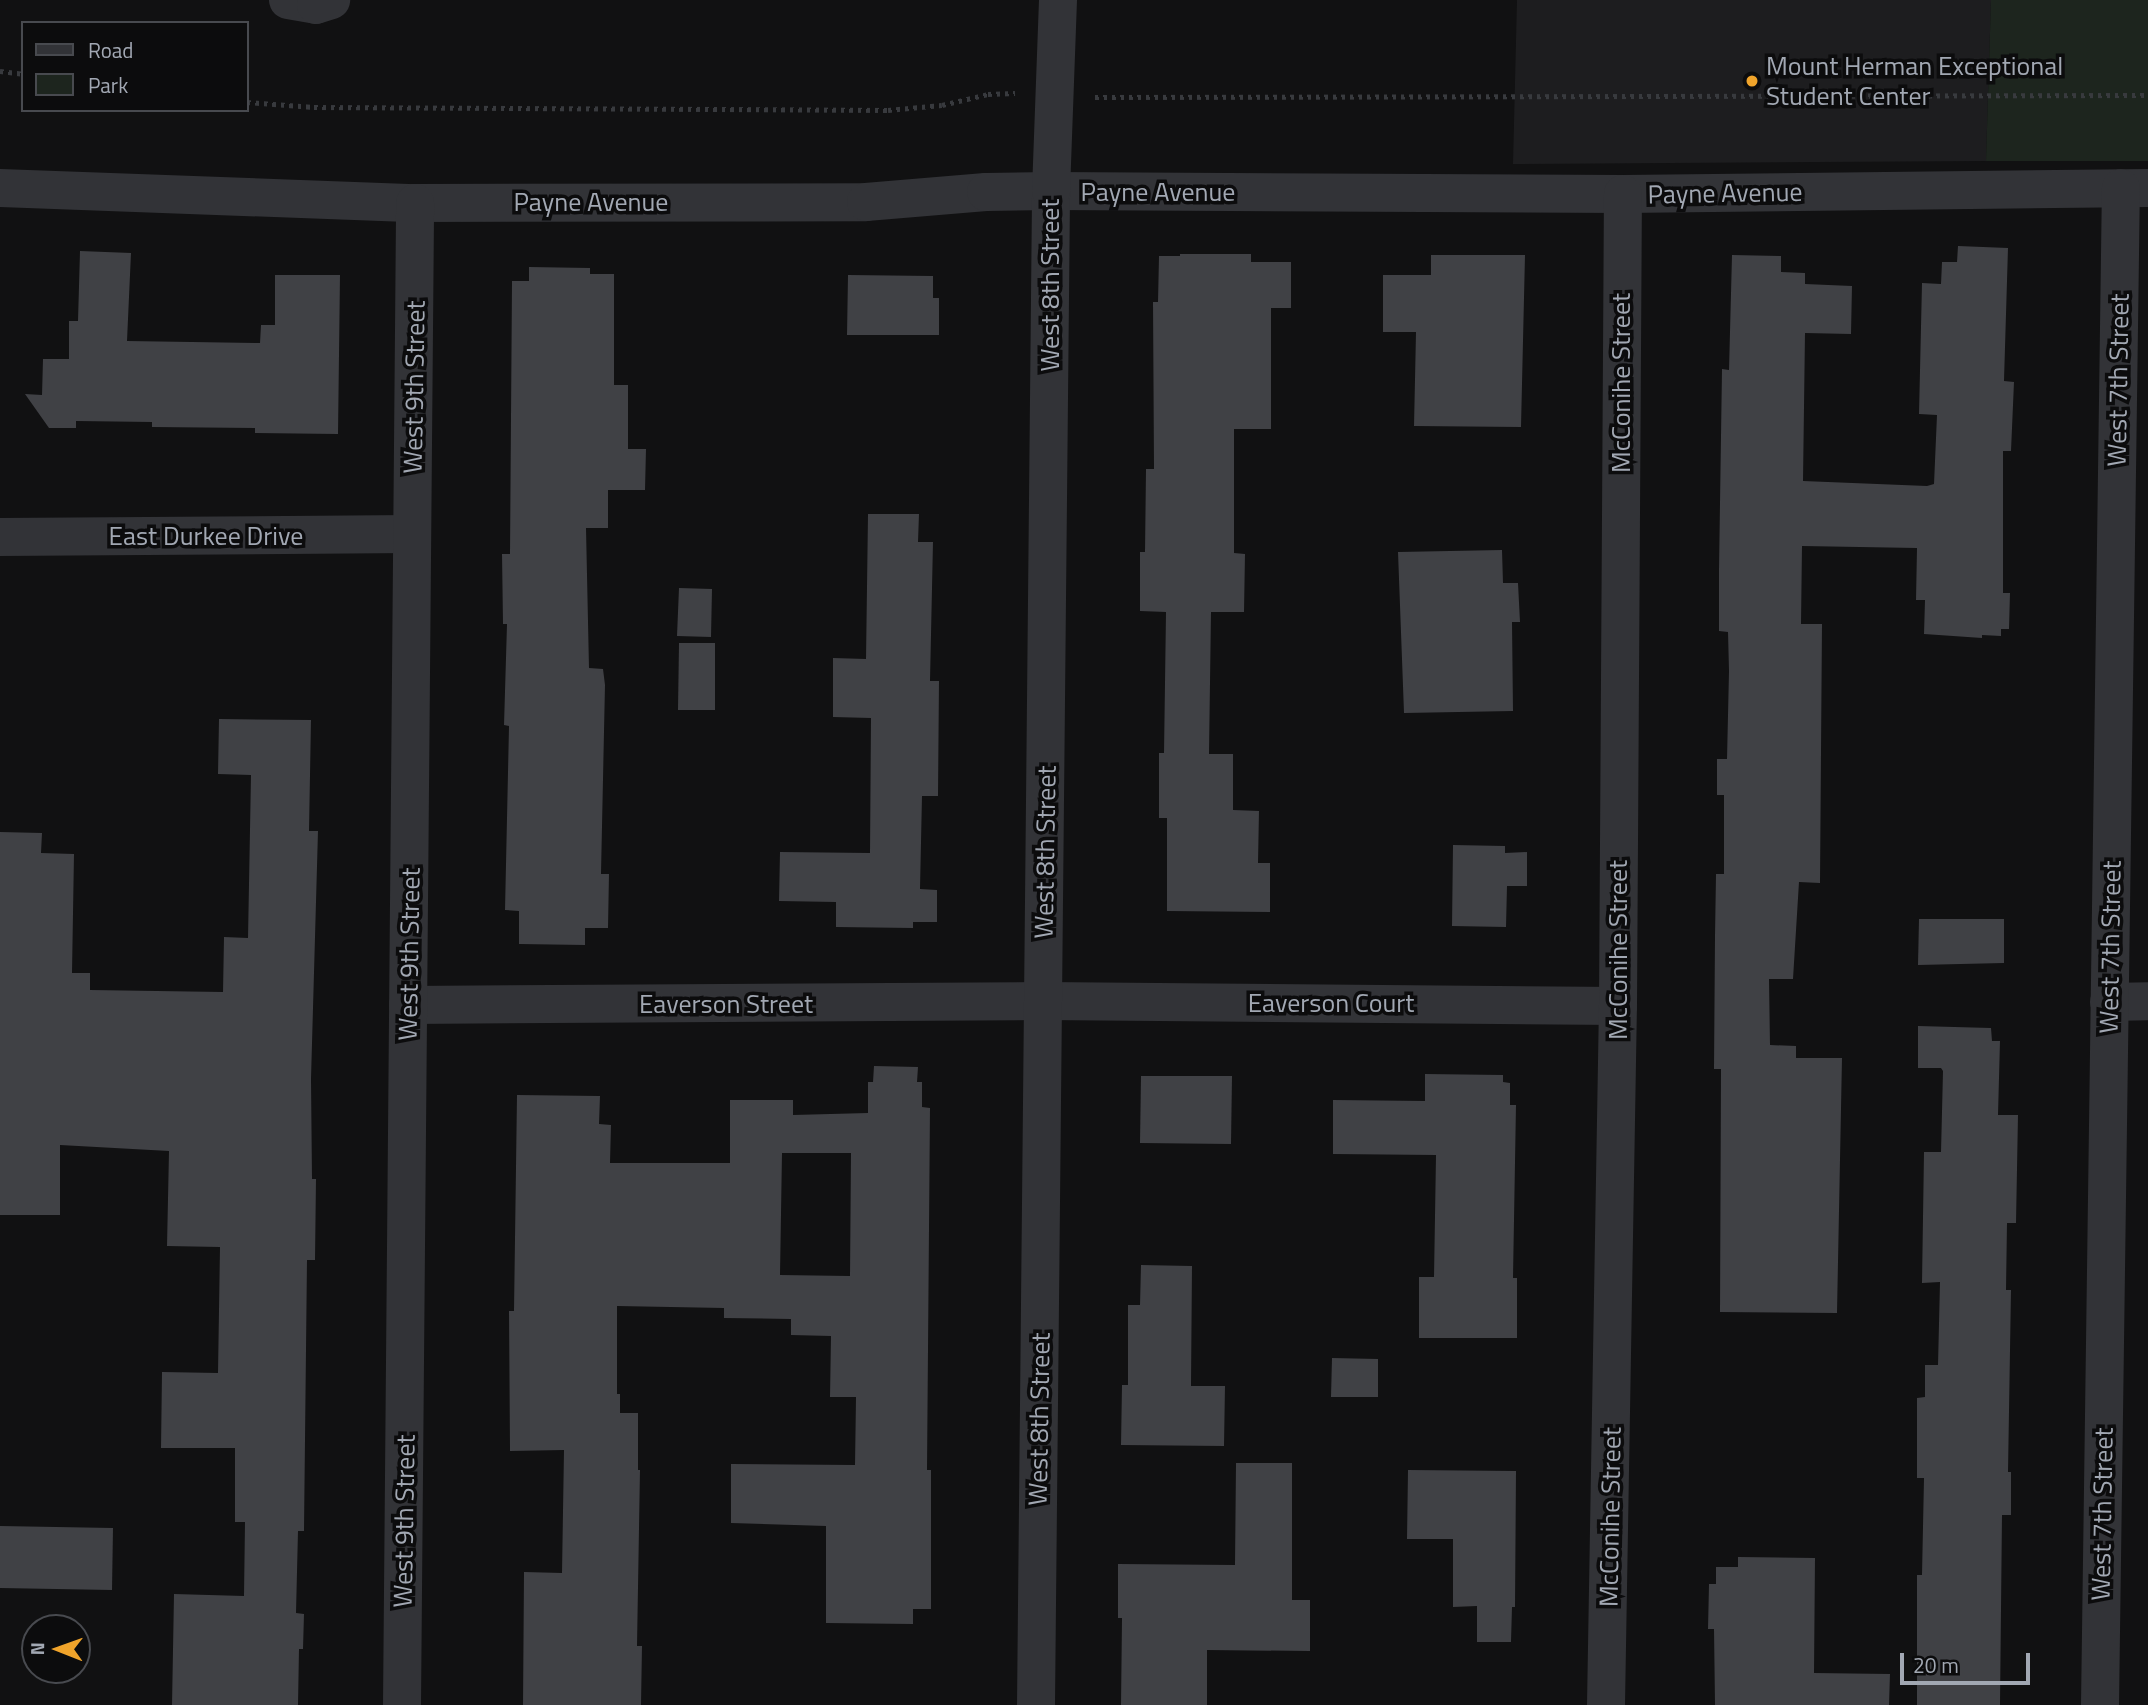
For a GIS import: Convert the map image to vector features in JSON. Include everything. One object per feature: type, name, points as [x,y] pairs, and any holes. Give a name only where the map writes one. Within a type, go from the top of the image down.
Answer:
[{"type":"street","points":[[290,1],[316,5],[331,0]]},
{"type":"street","name":"West 8th Street","points":[[1036,1705],[1051,191],[1058,0]]},
{"type":"street","name":"Payne Avenue","points":[[0,188],[415,203],[866,202],[986,192],[1051,191],[1623,194],[2134,188]]},
{"type":"street","name":"West 7th Street","points":[[2100,1705],[2109,1002],[2134,188]]},
{"type":"street","name":"McConihe Street","points":[[1606,1705],[1618,1006],[1623,194]]},
{"type":"street","name":"West 9th Street","points":[[402,1705],[415,203]]},
{"type":"street","name":"East Durkee Drive","points":[[0,537],[412,534]]},
{"type":"street","name":"Eaverson Street","points":[[408,1005],[1044,1001]]},
{"type":"street","name":"Eaverson Court","points":[[1044,1001],[1618,1006]]},
{"type":"street","points":[[2109,1002],[2148,1002]]},
{"type":"path","points":[[0,71],[21,74]]},
{"type":"path","points":[[248,102],[328,107],[888,110],[942,105],[988,94],[1016,93]]},
{"type":"path","points":[[1094,97],[2148,95]]},
{"type":"shaded area","name":"Mount Herman Exceptional Student Center","points":[[1517,0],[1991,0],[1986,161],[1513,164]]},
{"type":"green space","points":[[1991,0],[2148,0],[2148,161],[1986,161]]},
{"type":"building","points":[[1958,246],[2008,248],[2004,381],[2014,382],[2011,451],[2003,451],[2003,593],[2010,593],[2009,629],[2001,629],[2001,636],[1982,635],[1982,638],[1924,634],[1925,600],[1916,600],[1917,548],[1802,546],[1801,624],[1822,624],[1820,883],[1799,882],[1793,979],[1769,979],[1770,1045],[1796,1046],[1796,1058],[1842,1058],[1837,1313],[1720,1312],[1721,1069],[1714,1069],[1715,936],[1716,874],[1724,874],[1724,795],[1717,795],[1717,759],[1727,759],[1729,671],[1728,632],[1719,631],[1719,570],[1722,369],[1729,370],[1732,255],[1781,256],[1781,272],[1805,273],[1805,284],[1852,286],[1851,334],[1805,333],[1803,481],[1927,486],[1934,484],[1937,415],[1919,414],[1922,283],[1941,284],[1942,262],[1957,262]]},
{"type":"building","points":[[80,251],[131,253],[127,341],[260,343],[261,325],[275,325],[275,275],[340,275],[338,434],[255,433],[255,428],[152,427],[152,422],[76,421],[76,428],[49,428],[25,394],[42,395],[43,359],[69,359],[69,321],[78,321]]},
{"type":"building","points":[[1251,254],[1251,262],[1291,262],[1291,308],[1271,308],[1271,429],[1234,429],[1234,553],[1245,554],[1244,612],[1211,612],[1209,754],[1233,754],[1233,810],[1259,811],[1258,863],[1270,863],[1270,912],[1167,911],[1167,818],[1159,818],[1159,753],[1164,753],[1166,612],[1140,611],[1140,552],[1145,552],[1146,469],[1154,469],[1153,302],[1158,302],[1159,256]]},
{"type":"building","points":[[1431,255],[1525,255],[1521,427],[1414,426],[1416,332],[1383,332],[1383,275],[1431,275]]},
{"type":"building","points":[[529,267],[590,268],[590,274],[614,274],[614,385],[628,385],[628,449],[646,449],[645,490],[608,490],[608,528],[586,528],[589,668],[603,669],[605,685],[601,874],[609,874],[608,928],[585,928],[585,945],[519,944],[519,911],[505,910],[509,726],[504,725],[507,624],[503,624],[502,554],[510,554],[512,281],[529,281]]},
{"type":"building","points":[[848,275],[933,276],[933,298],[939,298],[939,335],[847,335]]},
{"type":"building","points":[[868,514],[919,514],[918,542],[933,542],[930,681],[939,681],[938,796],[922,796],[920,889],[937,890],[937,922],[913,922],[913,928],[836,927],[836,902],[779,901],[780,852],[870,853],[871,718],[833,717],[833,658],[866,659]]},
{"type":"building","points":[[1502,550],[1503,583],[1518,583],[1520,622],[1512,622],[1513,711],[1404,713],[1398,552]]},
{"type":"building","points":[[679,588],[712,589],[711,637],[677,636]]},
{"type":"building","points":[[679,643],[715,643],[715,710],[678,710]]},
{"type":"building","points":[[219,719],[311,720],[309,831],[318,831],[311,1079],[312,1179],[316,1179],[315,1260],[307,1260],[304,1531],[298,1531],[296,1613],[304,1614],[303,1649],[299,1649],[298,1705],[172,1705],[174,1594],[244,1596],[245,1522],[235,1522],[235,1448],[161,1448],[162,1372],[218,1373],[220,1247],[167,1246],[169,1151],[60,1145],[60,1215],[0,1215],[0,832],[42,833],[41,853],[74,854],[72,973],[90,973],[90,990],[223,992],[224,937],[248,938],[251,775],[218,774]]},
{"type":"building","points":[[1453,845],[1505,846],[1505,853],[1527,852],[1527,886],[1507,886],[1506,927],[1452,926]]},
{"type":"building","points":[[1919,919],[2004,919],[2004,963],[1918,965]]},
{"type":"building","points":[[1918,1026],[1991,1028],[1992,1041],[2000,1041],[1998,1115],[2018,1115],[2016,1223],[2007,1223],[2006,1290],[2011,1290],[2008,1472],[2011,1472],[2011,1515],[2002,1515],[2000,1705],[1917,1705],[1917,1575],[1922,1575],[1924,1478],[1917,1478],[1917,1398],[1925,1397],[1925,1365],[1938,1365],[1940,1282],[1922,1283],[1924,1152],[1941,1152],[1943,1071],[1941,1068],[1918,1068]]},
{"type":"building","points":[[874,1066],[918,1067],[917,1082],[922,1082],[922,1107],[930,1108],[927,1470],[931,1470],[931,1609],[913,1609],[913,1624],[826,1623],[826,1526],[731,1523],[731,1464],[855,1465],[856,1397],[830,1397],[831,1336],[791,1335],[791,1319],[724,1318],[724,1308],[617,1306],[617,1394],[620,1394],[620,1413],[638,1413],[640,1470],[637,1646],[642,1646],[641,1705],[523,1705],[524,1572],[562,1573],[564,1450],[510,1451],[509,1311],[514,1311],[517,1095],[600,1096],[599,1124],[611,1125],[610,1163],[730,1163],[730,1100],[793,1100],[793,1115],[868,1113],[868,1082],[873,1082]],"holes":[[[782,1153],[851,1153],[850,1276],[780,1275]]]},
{"type":"building","points":[[1425,1074],[1503,1075],[1503,1082],[1510,1083],[1510,1105],[1516,1105],[1513,1278],[1517,1278],[1517,1338],[1419,1338],[1419,1277],[1434,1277],[1436,1155],[1333,1154],[1333,1100],[1425,1101]]},
{"type":"building","points":[[1141,1076],[1232,1076],[1231,1144],[1140,1143]]},
{"type":"building","points":[[1141,1265],[1192,1266],[1191,1386],[1225,1386],[1224,1446],[1121,1445],[1122,1385],[1128,1385],[1128,1305],[1140,1305]]},
{"type":"building","points":[[1332,1358],[1378,1359],[1378,1397],[1331,1397]]},
{"type":"building","points":[[1236,1463],[1292,1463],[1292,1600],[1310,1600],[1310,1651],[1207,1650],[1207,1705],[1121,1705],[1122,1618],[1118,1618],[1118,1564],[1235,1565]]},
{"type":"building","points":[[1408,1470],[1516,1471],[1515,1607],[1512,1607],[1511,1642],[1477,1642],[1477,1606],[1453,1607],[1453,1539],[1407,1539]]},
{"type":"building","points":[[0,1526],[113,1528],[112,1590],[0,1588]]},
{"type":"building","points":[[1738,1557],[1815,1558],[1814,1673],[1890,1674],[1889,1705],[1715,1705],[1714,1629],[1708,1629],[1709,1584],[1716,1584],[1716,1567],[1738,1567]]},
{"type":"place","name":"Mount Herman Exceptional Student Center","points":[[1752,81]]}]
